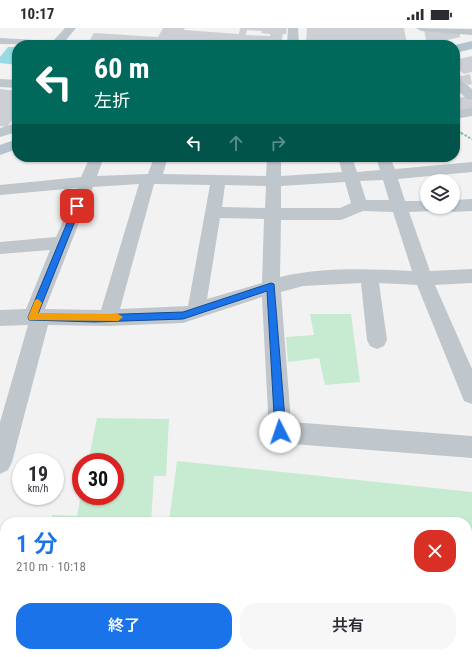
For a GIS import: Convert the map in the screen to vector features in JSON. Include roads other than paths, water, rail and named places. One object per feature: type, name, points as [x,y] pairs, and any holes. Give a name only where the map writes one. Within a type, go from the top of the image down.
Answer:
[{"type":"main road","points":[[460,48],[472,45]]},
{"type":"main road","points":[[0,150],[12,146]]},
{"type":"street","points":[[60,40],[71,28]]},
{"type":"street","points":[[293,28],[293,40]]},
{"type":"street","points":[[421,28],[469,32]]},
{"type":"street","points":[[0,42],[12,43]]},
{"type":"street","points":[[0,83],[12,84]]},
{"type":"street","points":[[460,85],[472,96]]},
{"type":"street","points":[[460,114],[472,112]]},
{"type":"street","points":[[0,133],[12,129]]},
{"type":"street","points":[[0,462],[36,317],[62,243],[95,162]]},
{"type":"street","points":[[108,318],[151,179],[159,162]]},
{"type":"street","points":[[274,162],[271,287],[280,432],[472,447]]},
{"type":"street","points":[[346,162],[360,205]]},
{"type":"street","points":[[384,162],[423,278],[472,394]]},
{"type":"street","points":[[0,190],[87,182],[151,179],[274,181],[388,175],[472,168]]},
{"type":"street","points":[[196,312],[218,181]]},
{"type":"street","points":[[213,212],[341,214],[353,210],[360,205],[420,207]]},
{"type":"street","points":[[460,206],[472,205]]},
{"type":"street","points":[[0,248],[62,243]]},
{"type":"street","points":[[0,318],[108,318],[183,315],[271,287],[303,280],[347,275],[423,278],[472,276]]},
{"type":"street","points":[[369,276],[378,340]]},
{"type":"water","points":[[8,47],[12,47],[12,64],[0,63],[0,57]]}]
